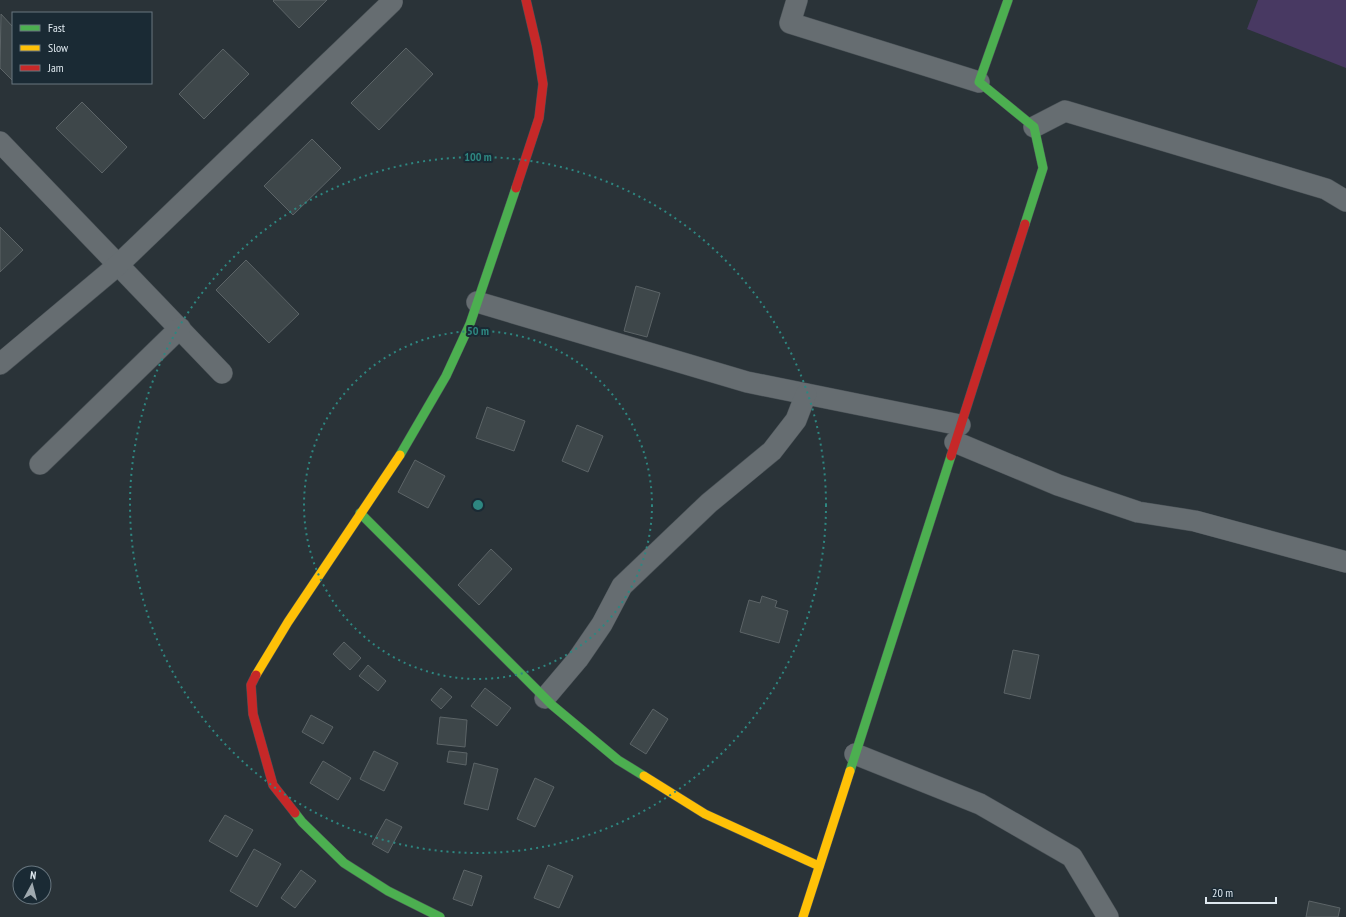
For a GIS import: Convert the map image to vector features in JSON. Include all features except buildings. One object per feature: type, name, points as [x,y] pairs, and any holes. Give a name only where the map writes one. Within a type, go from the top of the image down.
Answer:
[{"type":"street","points":[[0,364],[118,265],[392,2],[391,0]]},
{"type":"street","points":[[440,917],[388,891],[344,863],[302,822],[273,785],[253,714],[251,685],[262,664],[360,513],[406,446],[446,376],[470,324],[538,118],[543,84],[526,0]]},
{"type":"street","points":[[797,0],[790,24],[980,82],[1034,127],[1043,168],[803,917]]},
{"type":"street","points":[[980,82],[1008,0]]},
{"type":"street","points":[[1034,127],[1065,111],[1326,189],[1346,201]]},
{"type":"street","points":[[0,142],[222,372]]},
{"type":"street","points":[[477,302],[747,382],[806,394],[958,434],[1058,485],[1138,512],[1195,521],[1346,562]]},
{"type":"street","points":[[40,464],[180,328]]},
{"type":"street","points":[[545,698],[586,648],[602,624],[622,586],[709,503],[772,451],[796,420],[806,394]]},
{"type":"street","points":[[360,513],[552,705],[618,760],[705,814],[819,866]]},
{"type":"street","points":[[855,754],[980,804],[1072,857],[1108,917]]},
{"type":"shaded area","points":[[1258,0],[1346,0],[1346,68],[1247,29]]},
{"type":"traffic: fast","points":[[1008,0],[979,82],[1034,127],[1043,168],[1025,224]]},
{"type":"traffic: fast","points":[[400,455],[446,376],[470,324],[516,188]]},
{"type":"traffic: fast","points":[[850,771],[951,456]]},
{"type":"traffic: fast","points":[[360,513],[552,705],[618,760],[644,776]]},
{"type":"traffic: fast","points":[[295,813],[302,822],[344,863],[388,891],[440,917]]},
{"type":"traffic: slow","points":[[256,675],[288,622],[400,455]]},
{"type":"traffic: slow","points":[[803,917],[850,771]]},
{"type":"traffic: slow","points":[[644,776],[705,814],[819,866]]},
{"type":"traffic: jam","points":[[516,188],[539,118],[543,84],[537,47],[526,0]]},
{"type":"traffic: jam","points":[[951,456],[1025,224]]},
{"type":"traffic: jam","points":[[256,675],[251,685],[253,714],[273,785],[295,813]]}]
